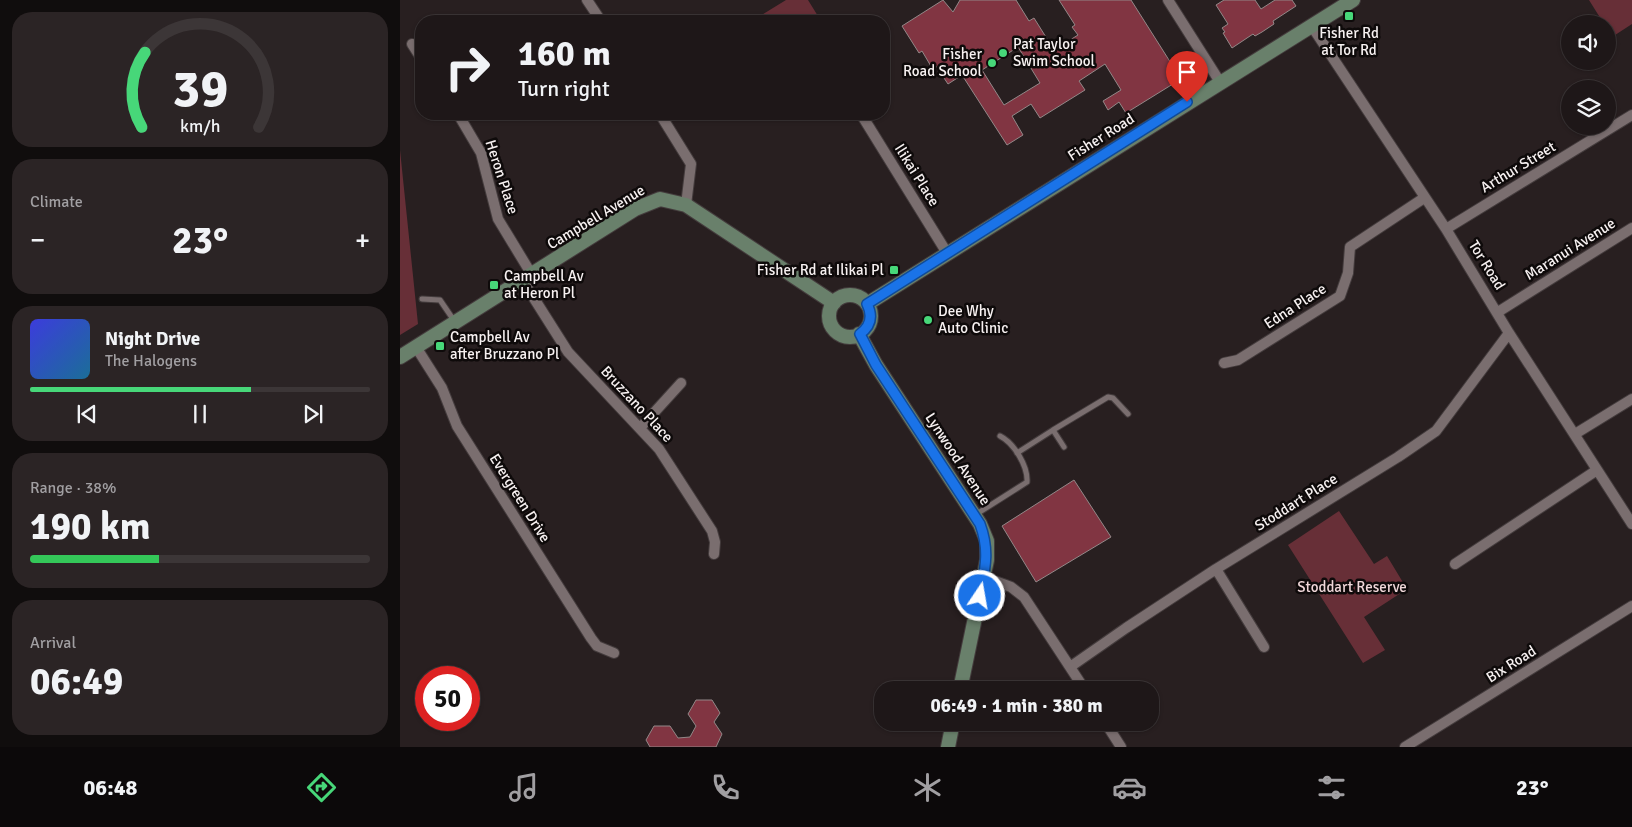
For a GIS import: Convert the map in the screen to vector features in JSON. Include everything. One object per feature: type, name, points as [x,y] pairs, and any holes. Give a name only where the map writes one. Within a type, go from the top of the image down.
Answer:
[{"type":"main road","name":"Fisher Road","points":[[867,304],[1352,0]]},
{"type":"main road","name":"Campbell Avenue","points":[[400,357],[645,204],[660,199],[686,205],[834,303]]},
{"type":"main road","points":[[848,295],[859,297],[867,304],[870,310],[869,324],[860,334],[846,336],[834,329],[830,316],[834,303],[848,295]]},
{"type":"main road","name":"Lynwood Avenue","points":[[860,334],[876,365],[975,515],[987,541],[984,578],[962,681]]},
{"type":"main road","points":[[948,747],[951,731]]},
{"type":"street","points":[[587,0],[597,15]]},
{"type":"street","points":[[1168,0],[1220,82]]},
{"type":"street","name":"Tor Road","points":[[1311,25],[1446,229],[1509,332],[1632,524]]},
{"type":"street","points":[[412,44],[415,49]]},
{"type":"street","name":"Arthur Street","points":[[1446,229],[1632,115]]},
{"type":"street","name":"Heron Place","points":[[462,120],[481,153],[498,219],[527,278]]},
{"type":"street","points":[[664,120],[691,164],[686,205]]},
{"type":"street","name":"Ilikai Place","points":[[865,120],[947,253]]},
{"type":"street","name":"Edna Place","points":[[1224,363],[1238,360],[1340,296],[1348,273],[1350,247],[1424,198]]},
{"type":"street","name":"Maranui Avenue","points":[[1498,312],[1632,228]]},
{"type":"street","name":"Bruzzano Place","points":[[527,278],[568,352],[659,449],[712,531],[715,542],[714,554]]},
{"type":"street","name":"Stoddart Place","points":[[1070,667],[1216,569],[1398,457],[1436,431],[1509,332]]},
{"type":"street","name":"Evergreen Drive","points":[[416,347],[442,388],[457,426],[586,630],[597,646],[614,653]]},
{"type":"street","points":[[641,428],[681,383]]},
{"type":"street","points":[[1575,434],[1632,399]]},
{"type":"street","points":[[1455,564],[1597,470]]},
{"type":"street","points":[[1216,569],[1264,647]]},
{"type":"street","points":[[984,578],[1011,587],[1024,597],[1079,681]]},
{"type":"street","name":"Bix Road","points":[[1405,747],[1632,606]]},
{"type":"street","points":[[1111,731],[1121,747]]},
{"type":"lane","points":[[422,299],[440,300],[455,322]]},
{"type":"lane","points":[[1017,453],[1108,397],[1113,398],[1128,414]]},
{"type":"lane","points":[[1054,430],[1064,446]]},
{"type":"lane","points":[[975,515],[1027,482],[1027,476],[1017,453],[1007,440],[1000,436]]},
{"type":"green space","points":[[786,0],[808,0],[817,15],[762,15]]},
{"type":"green space","points":[[1589,0],[1632,0],[1632,24],[1616,34],[1616,15],[1598,15]]},
{"type":"green space","points":[[400,150],[418,324],[400,335]]},
{"type":"green space","name":"Stoddart Reserve","points":[[1339,511],[1374,564],[1387,556],[1407,589],[1364,617],[1385,650],[1363,663],[1288,545]]},
{"type":"building","points":[[943,0],[953,12],[960,0],[1016,0],[1029,21],[1034,18],[1054,50],[1078,35],[1072,27],[1075,25],[1059,0],[1131,0],[1181,79],[1126,113],[1119,102],[1108,110],[1103,101],[1121,90],[1105,64],[1079,81],[1085,90],[1040,118],[1031,104],[1012,116],[1023,135],[1007,145],[962,75],[948,84],[936,66],[932,68],[922,51],[919,53],[902,26]],"holes":[[[1018,47],[1040,83],[1004,105],[982,70]]]},
{"type":"building","points":[[1224,0],[1255,0],[1261,9],[1275,0],[1292,0],[1296,6],[1273,21],[1274,24],[1262,32],[1255,36],[1253,34],[1232,48],[1222,28],[1228,24],[1216,5]]},
{"type":"building","points":[[1074,480],[1111,537],[1036,582],[1002,526]]},
{"type":"building","points":[[696,700],[712,700],[720,713],[714,722],[722,734],[716,747],[650,747],[646,740],[654,726],[670,726],[678,738],[690,737],[696,726],[688,714]]},
{"type":"place","name":"Fisher Rd at Tor Rd","points":[[1349,16]]},
{"type":"place","name":"Pat Taylor Swim School","points":[[1003,53]]},
{"type":"place","name":"Fisher Road School","points":[[992,63]]},
{"type":"place","name":"Fisher Rd at Ilikai Pl","points":[[894,270]]},
{"type":"place","name":"Campbell Av at Heron Pl","points":[[494,285]]},
{"type":"place","name":"Dee Why Auto Clinic","points":[[928,320]]},
{"type":"place","name":"Campbell Av after Bruzzano Pl","points":[[440,346]]},
{"type":"route","points":[[980,596],[987,560],[987,541],[980,524],[876,365],[860,334],[869,324],[871,317],[867,304],[1187,102]]}]
